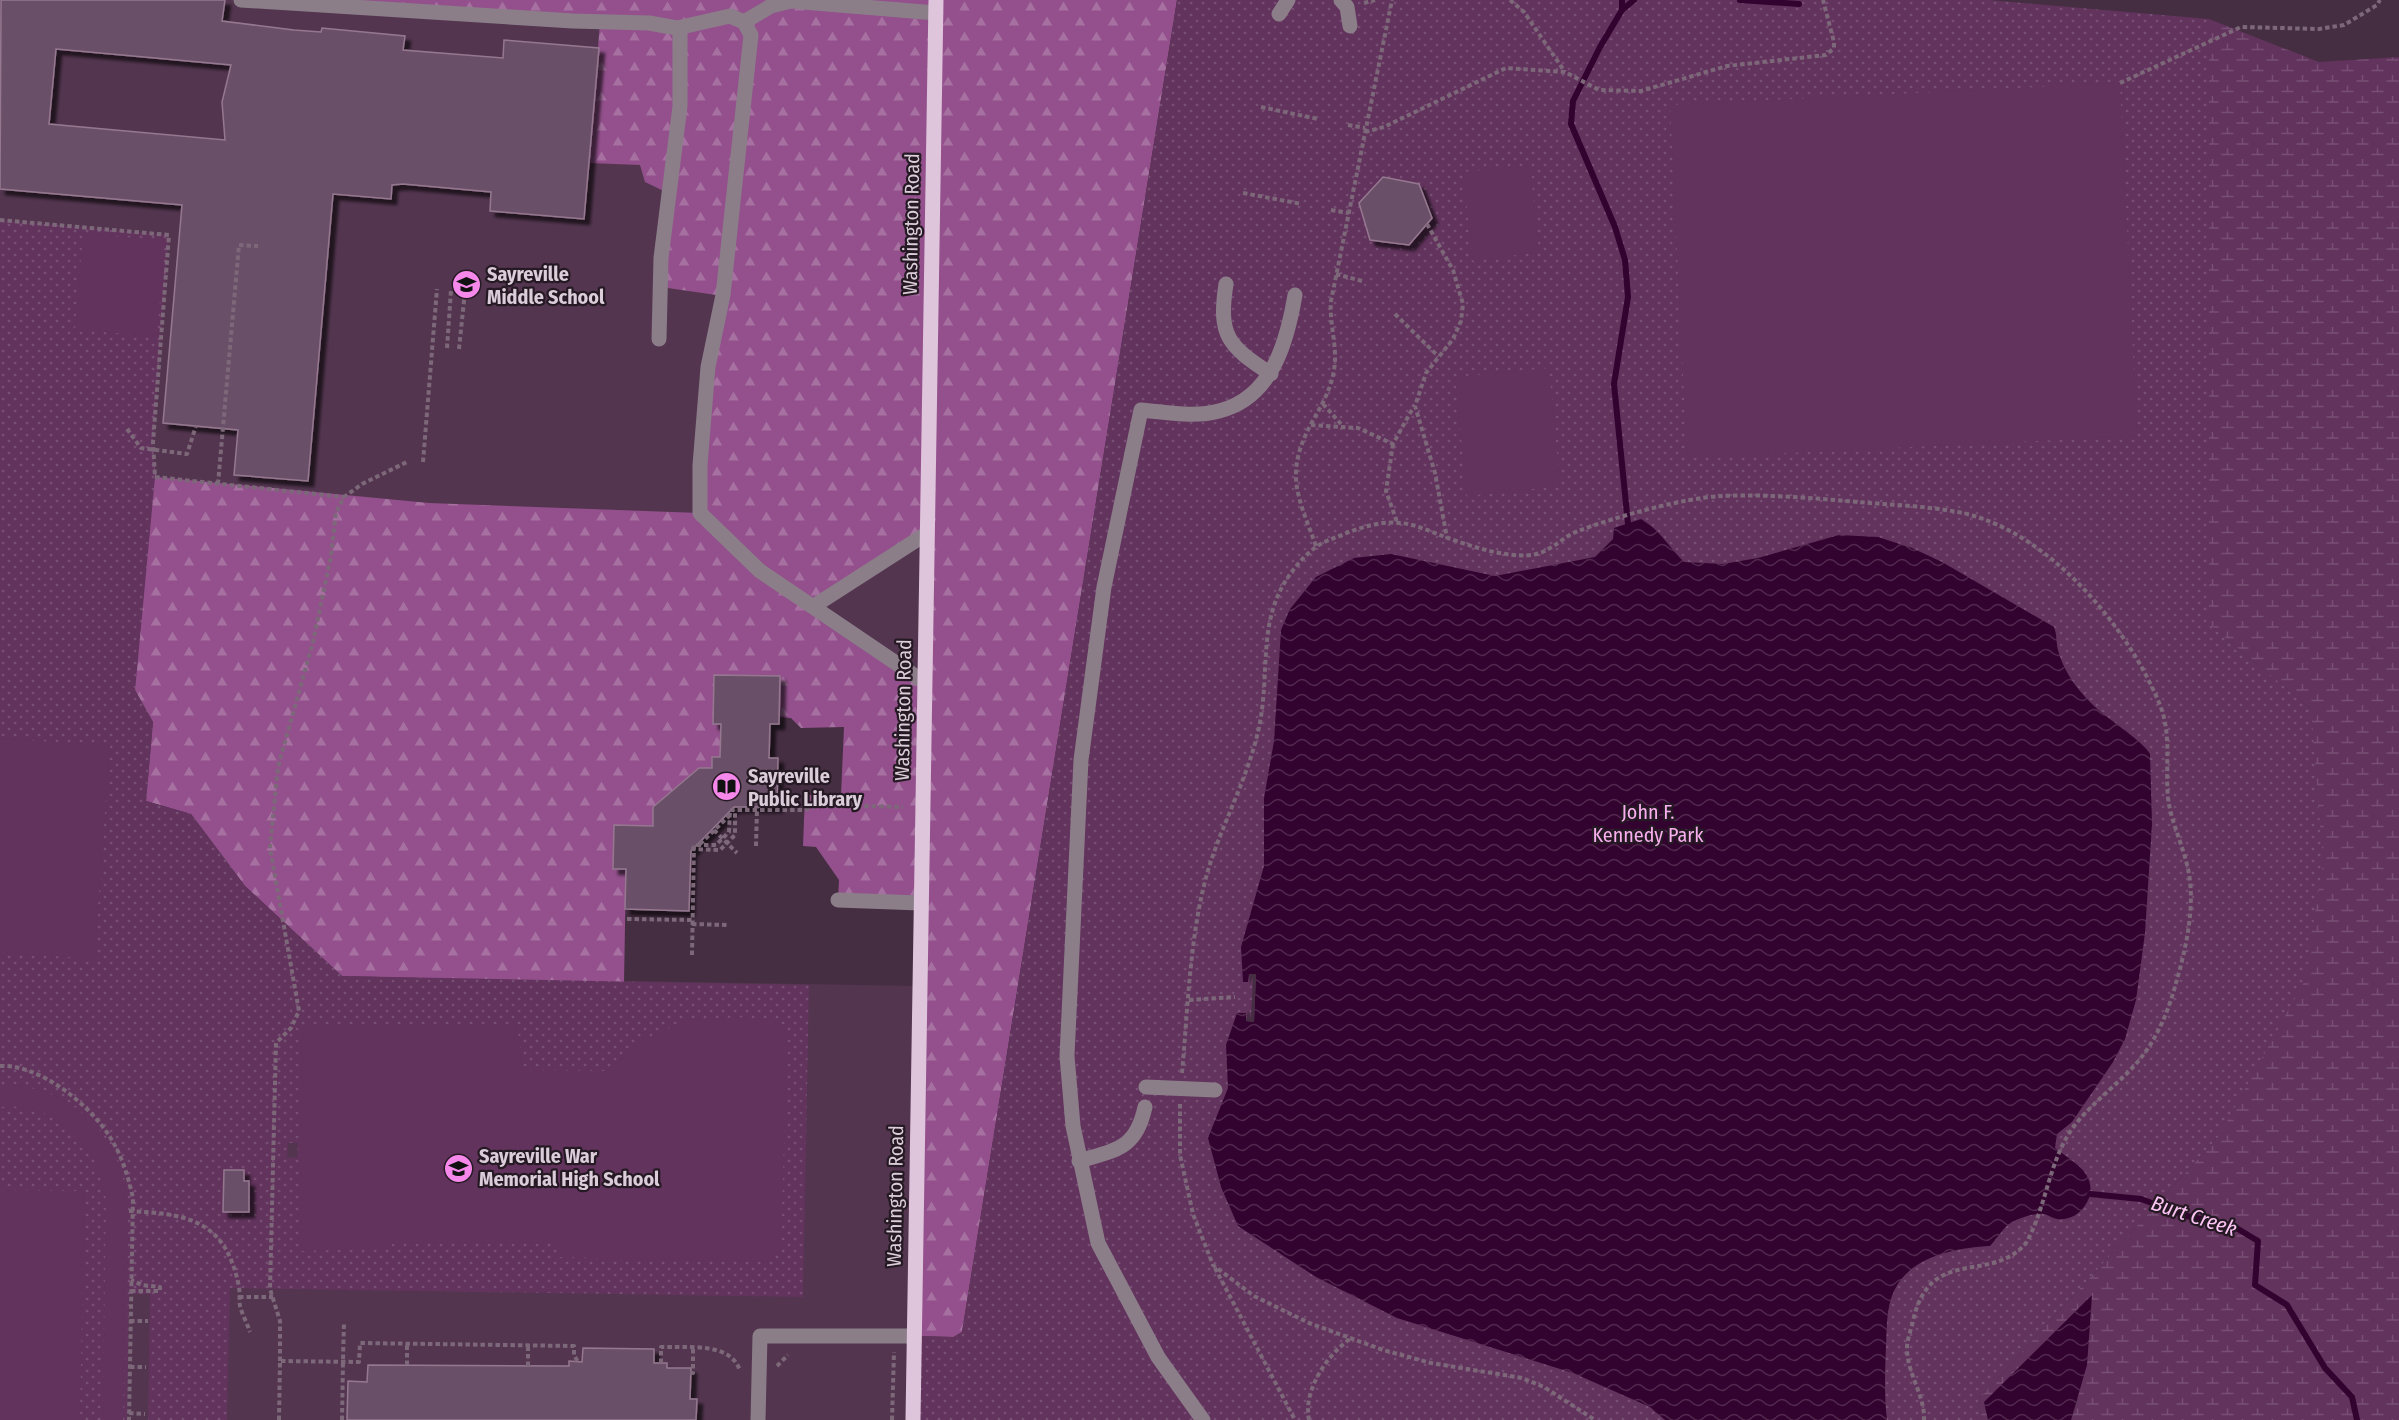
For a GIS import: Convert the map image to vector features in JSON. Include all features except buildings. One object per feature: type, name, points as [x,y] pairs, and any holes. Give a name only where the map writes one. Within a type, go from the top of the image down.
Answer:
[{"type":"main road","name":"Washington Road","points":[[913,1420],[936,6]]},
{"type":"lane","points":[[241,0],[573,21],[649,22],[677,28],[730,16],[744,22],[751,35],[723,296],[708,368],[700,513],[760,571],[924,682]]},
{"type":"lane","points":[[1280,14],[1288,0]]},
{"type":"lane","points":[[1341,0],[1347,7],[1350,26]]},
{"type":"lane","points":[[744,22],[771,6],[791,1],[936,6]]},
{"type":"lane","points":[[659,339],[661,258],[680,106],[680,33],[677,28]]},
{"type":"lane","points":[[1226,284],[1221,313],[1230,343],[1271,374]]},
{"type":"lane","points":[[1203,1420],[1158,1357],[1098,1243],[1079,1161],[1067,1056],[1081,760],[1104,587],[1141,410],[1185,414],[1220,411],[1251,396],[1271,374],[1289,332],[1295,295]]},
{"type":"lane","points":[[814,606],[926,534]]},
{"type":"lane","points":[[838,900],[920,903]]},
{"type":"lane","points":[[1146,1087],[1215,1090]]},
{"type":"lane","points":[[1079,1161],[1127,1145],[1142,1120],[1145,1107]]},
{"type":"lane","points":[[758,1420],[760,1336],[914,1336]]},
{"type":"path","points":[[1316,546],[1296,492],[1294,470],[1299,448],[1323,404],[1335,368],[1336,349],[1330,310],[1392,0]]},
{"type":"path","points":[[1510,0],[1524,12],[1565,72]]},
{"type":"path","points":[[1348,125],[1365,130],[1384,127],[1506,68],[1565,72],[1599,90],[1641,91],[1726,66],[1826,56],[1833,48],[1834,42],[1823,0]]},
{"type":"path","points":[[2120,83],[2241,27],[2319,29],[2344,25],[2377,5],[2380,0]]},
{"type":"path","points":[[1261,108],[1318,119]]},
{"type":"path","points":[[1243,193],[1302,204]]},
{"type":"path","points":[[1331,210],[1349,213]]},
{"type":"path","points":[[0,220],[169,235],[153,451],[155,477],[344,497]]},
{"type":"path","points":[[1397,522],[1386,491],[1393,444],[1415,406],[1419,387],[1438,356],[1453,339],[1461,321],[1463,303],[1453,270],[1427,224]]},
{"type":"path","points":[[218,484],[238,245],[258,246]]},
{"type":"path","points":[[1336,274],[1362,281]]},
{"type":"path","points":[[423,462],[437,289]]},
{"type":"path","points":[[447,348],[451,290]]},
{"type":"path","points":[[459,349],[465,291]]},
{"type":"path","points":[[1395,314],[1438,356]]},
{"type":"path","points":[[1323,404],[1341,425]]},
{"type":"path","points":[[1415,406],[1435,473],[1447,538]]},
{"type":"path","points":[[1311,425],[1341,425],[1367,430],[1385,442],[1393,444]]},
{"type":"path","points":[[127,429],[141,448],[187,454],[196,426]]},
{"type":"path","points":[[279,1420],[280,1321],[270,1284],[276,1043],[291,1028],[298,1011],[270,848],[272,806],[278,767],[313,642],[331,556],[336,512],[344,497],[362,484],[409,461]]},
{"type":"path","points":[[1295,1420],[1213,1265],[1193,1214],[1180,1155],[1181,1089],[1199,914],[1208,867],[1256,742],[1261,720],[1264,646],[1276,596],[1288,576],[1316,546],[1367,525],[1397,522],[1495,551],[1538,554],[1574,532],[1613,520],[1716,496],[1752,496],[1840,501],[1965,513],[1995,524],[2031,543],[2068,571],[2100,608],[2135,660],[2160,705],[2167,732],[2169,807],[2190,884],[2186,938],[2169,1006],[2143,1056],[2084,1114],[2061,1151],[2030,1235],[2018,1252],[1995,1262],[1953,1270],[1932,1283],[1922,1296],[1915,1311],[1907,1347],[1909,1366],[1920,1395],[1924,1420]]},
{"type":"path","points":[[692,955],[692,849],[694,844],[716,845],[729,832],[730,810],[757,808],[805,810],[819,805],[903,807]]},
{"type":"path","points":[[756,846],[757,808]]},
{"type":"path","points":[[692,849],[720,850],[735,835],[735,810]]},
{"type":"path","points":[[700,844],[729,815]]},
{"type":"path","points":[[713,829],[737,853]]},
{"type":"path","points":[[627,919],[727,925]]},
{"type":"path","points":[[1189,1000],[1235,997]]},
{"type":"path","points":[[0,1066],[21,1068],[57,1085],[100,1124],[110,1136],[124,1165],[133,1198],[131,1211],[133,1304],[130,1321],[133,1332],[130,1355],[132,1402],[129,1420]]},
{"type":"path","points":[[131,1211],[172,1213],[199,1222],[210,1230],[232,1263],[239,1297],[250,1332]]},
{"type":"path","points":[[1213,1265],[1254,1296],[1309,1323],[1350,1339],[1431,1363],[1522,1378],[1544,1386],[1595,1420]]},
{"type":"path","points":[[131,1280],[142,1285],[160,1287],[160,1292],[131,1291]]},
{"type":"path","points":[[239,1297],[273,1298]]},
{"type":"path","points":[[130,1321],[148,1321]]},
{"type":"path","points":[[342,1420],[344,1322]]},
{"type":"path","points":[[1309,1420],[1309,1401],[1318,1376],[1336,1348],[1350,1339]]},
{"type":"path","points":[[280,1361],[359,1362],[360,1343],[574,1346],[574,1355],[578,1362]]},
{"type":"path","points":[[407,1344],[407,1365]]},
{"type":"path","points":[[528,1346],[528,1366]]},
{"type":"path","points":[[661,1363],[661,1347],[693,1348],[724,1353],[738,1366],[741,1378]]},
{"type":"path","points":[[690,1373],[693,1348]]},
{"type":"path","points":[[774,1372],[782,1359],[796,1351]]},
{"type":"path","points":[[883,1351],[894,1352],[892,1420]]},
{"type":"path","points":[[130,1355],[135,1356]]},
{"type":"path","points":[[130,1367],[146,1367]]},
{"type":"path","points":[[342,1394],[348,1394]]},
{"type":"path","points":[[129,1413],[146,1414]]},
{"type":"shaded area","points":[[0,0],[936,0],[924,699],[170,570],[146,801],[191,814],[245,886],[342,976],[919,986],[913,1420],[0,1420]]},
{"type":"green space","points":[[241,0],[1177,0],[962,1332],[954,1337],[914,1336],[920,903],[838,900],[839,880],[816,847],[803,846],[805,795],[841,795],[844,727],[801,728],[791,718],[779,717],[714,676],[713,724],[721,724],[720,757],[713,757],[712,768],[699,768],[653,807],[653,826],[614,825],[613,869],[626,869],[624,983],[342,976],[245,886],[191,814],[146,801],[153,722],[0,449],[153,456],[156,477],[429,503],[699,513],[723,296],[661,287],[668,193],[645,182],[640,165],[589,163],[600,22]],"holes":[[[926,535],[924,681],[814,606]]]},
{"type":"green space","name":"John F. Kennedy Park","points":[[1177,0],[1989,0],[2209,19],[2209,624],[2311,709],[2323,863],[2304,982],[2219,1136],[1978,1400],[1982,1420],[913,1420],[914,1336],[953,1337],[962,1332]]},
{"type":"green space","points":[[2209,19],[2319,62],[2399,57],[2399,1420],[2071,1420],[2078,1398],[1984,1402],[1988,1420],[1982,1420],[1978,1400],[2219,1136],[2311,709],[2209,624]]},
{"type":"green space","points":[[2120,83],[2137,436],[1687,458],[1670,105]]},
{"type":"green space","points":[[1530,165],[1539,252],[1473,261],[1463,172]]},
{"type":"green space","name":"Sayreville War Memorial High School","points":[[0,220],[169,235],[153,442],[155,477],[135,691],[153,722],[146,801],[191,814],[245,886],[342,976],[809,985],[803,1297],[230,1288],[227,1420],[148,1420],[150,1294],[129,1294],[127,1420],[0,1420]],"holes":[[[288,1143],[298,1143],[297,1158],[287,1157]]]},
{"type":"green space","points":[[83,234],[165,240],[157,336],[75,330]]},
{"type":"green space","points":[[1549,368],[1560,486],[1467,496],[1455,377]]},
{"type":"green space","points":[[0,738],[110,746],[94,959],[0,952]]},
{"type":"green space","points":[[745,1017],[787,1025],[781,1249],[770,1262],[559,1257],[558,1243],[406,1242],[364,1249],[302,1251],[301,1031],[314,1024],[517,1024],[523,1070],[607,1071],[643,1040],[688,1020]]},
{"type":"green space","points":[[0,1085],[22,1086],[43,1091],[63,1100],[96,1126],[118,1162],[124,1183],[128,1222],[123,1420],[103,1420],[106,1200],[102,1180],[85,1145],[57,1120],[39,1111],[20,1107],[0,1107]]},
{"type":"green space","points":[[0,1190],[84,1191],[80,1420],[0,1420]]},
{"type":"water","points":[[1641,519],[1659,534],[1684,562],[1723,564],[1758,558],[1839,535],[1878,537],[1912,548],[1942,562],[2054,627],[2060,657],[2075,685],[2085,697],[2150,754],[2152,824],[2145,933],[2136,1000],[2125,1039],[2113,1062],[2072,1122],[2057,1134],[2055,1148],[2086,1174],[2090,1189],[2089,1198],[2081,1211],[2072,1217],[2057,1219],[2040,1214],[2023,1217],[2009,1224],[1990,1246],[1963,1249],[1935,1256],[1911,1269],[1901,1279],[1891,1298],[1887,1318],[1885,1402],[1887,1420],[1665,1420],[1650,1407],[1573,1373],[1397,1318],[1316,1277],[1238,1226],[1221,1187],[1208,1138],[1228,1088],[1226,1045],[1237,1013],[1246,1013],[1246,1021],[1254,1022],[1256,974],[1249,974],[1248,982],[1243,982],[1241,947],[1264,866],[1264,798],[1274,741],[1281,630],[1290,609],[1316,577],[1354,558],[1391,554],[1495,576],[1595,557],[1613,539],[1614,528]]},
{"type":"water","points":[[2092,1295],[2087,1365],[2071,1420],[1988,1420],[1984,1402]]},
{"type":"pier","points":[[1249,974],[1256,974],[1254,1022],[1246,1021],[1248,1011],[1251,1018],[1253,977],[1250,984]]},
{"type":"waterway","points":[[1622,0],[1622,10]]},
{"type":"waterway","points":[[1628,524],[1614,384],[1628,297],[1625,260],[1615,227],[1571,124],[1573,101],[1600,47],[1622,10],[1634,0]]},
{"type":"waterway","points":[[1740,0],[1799,4]]},
{"type":"waterway","name":"Burt Creek","points":[[2090,1194],[2141,1199],[2187,1216],[2233,1226],[2258,1241],[2255,1285],[2287,1305],[2325,1368],[2352,1397],[2357,1420]]},
{"type":"place","name":"Sayreville Middle School","points":[[466,285]]},
{"type":"place","name":"Sayreville Public Library","points":[[727,787]]},
{"type":"place","name":"Sayreville War Memorial High School","points":[[458,1168]]}]
